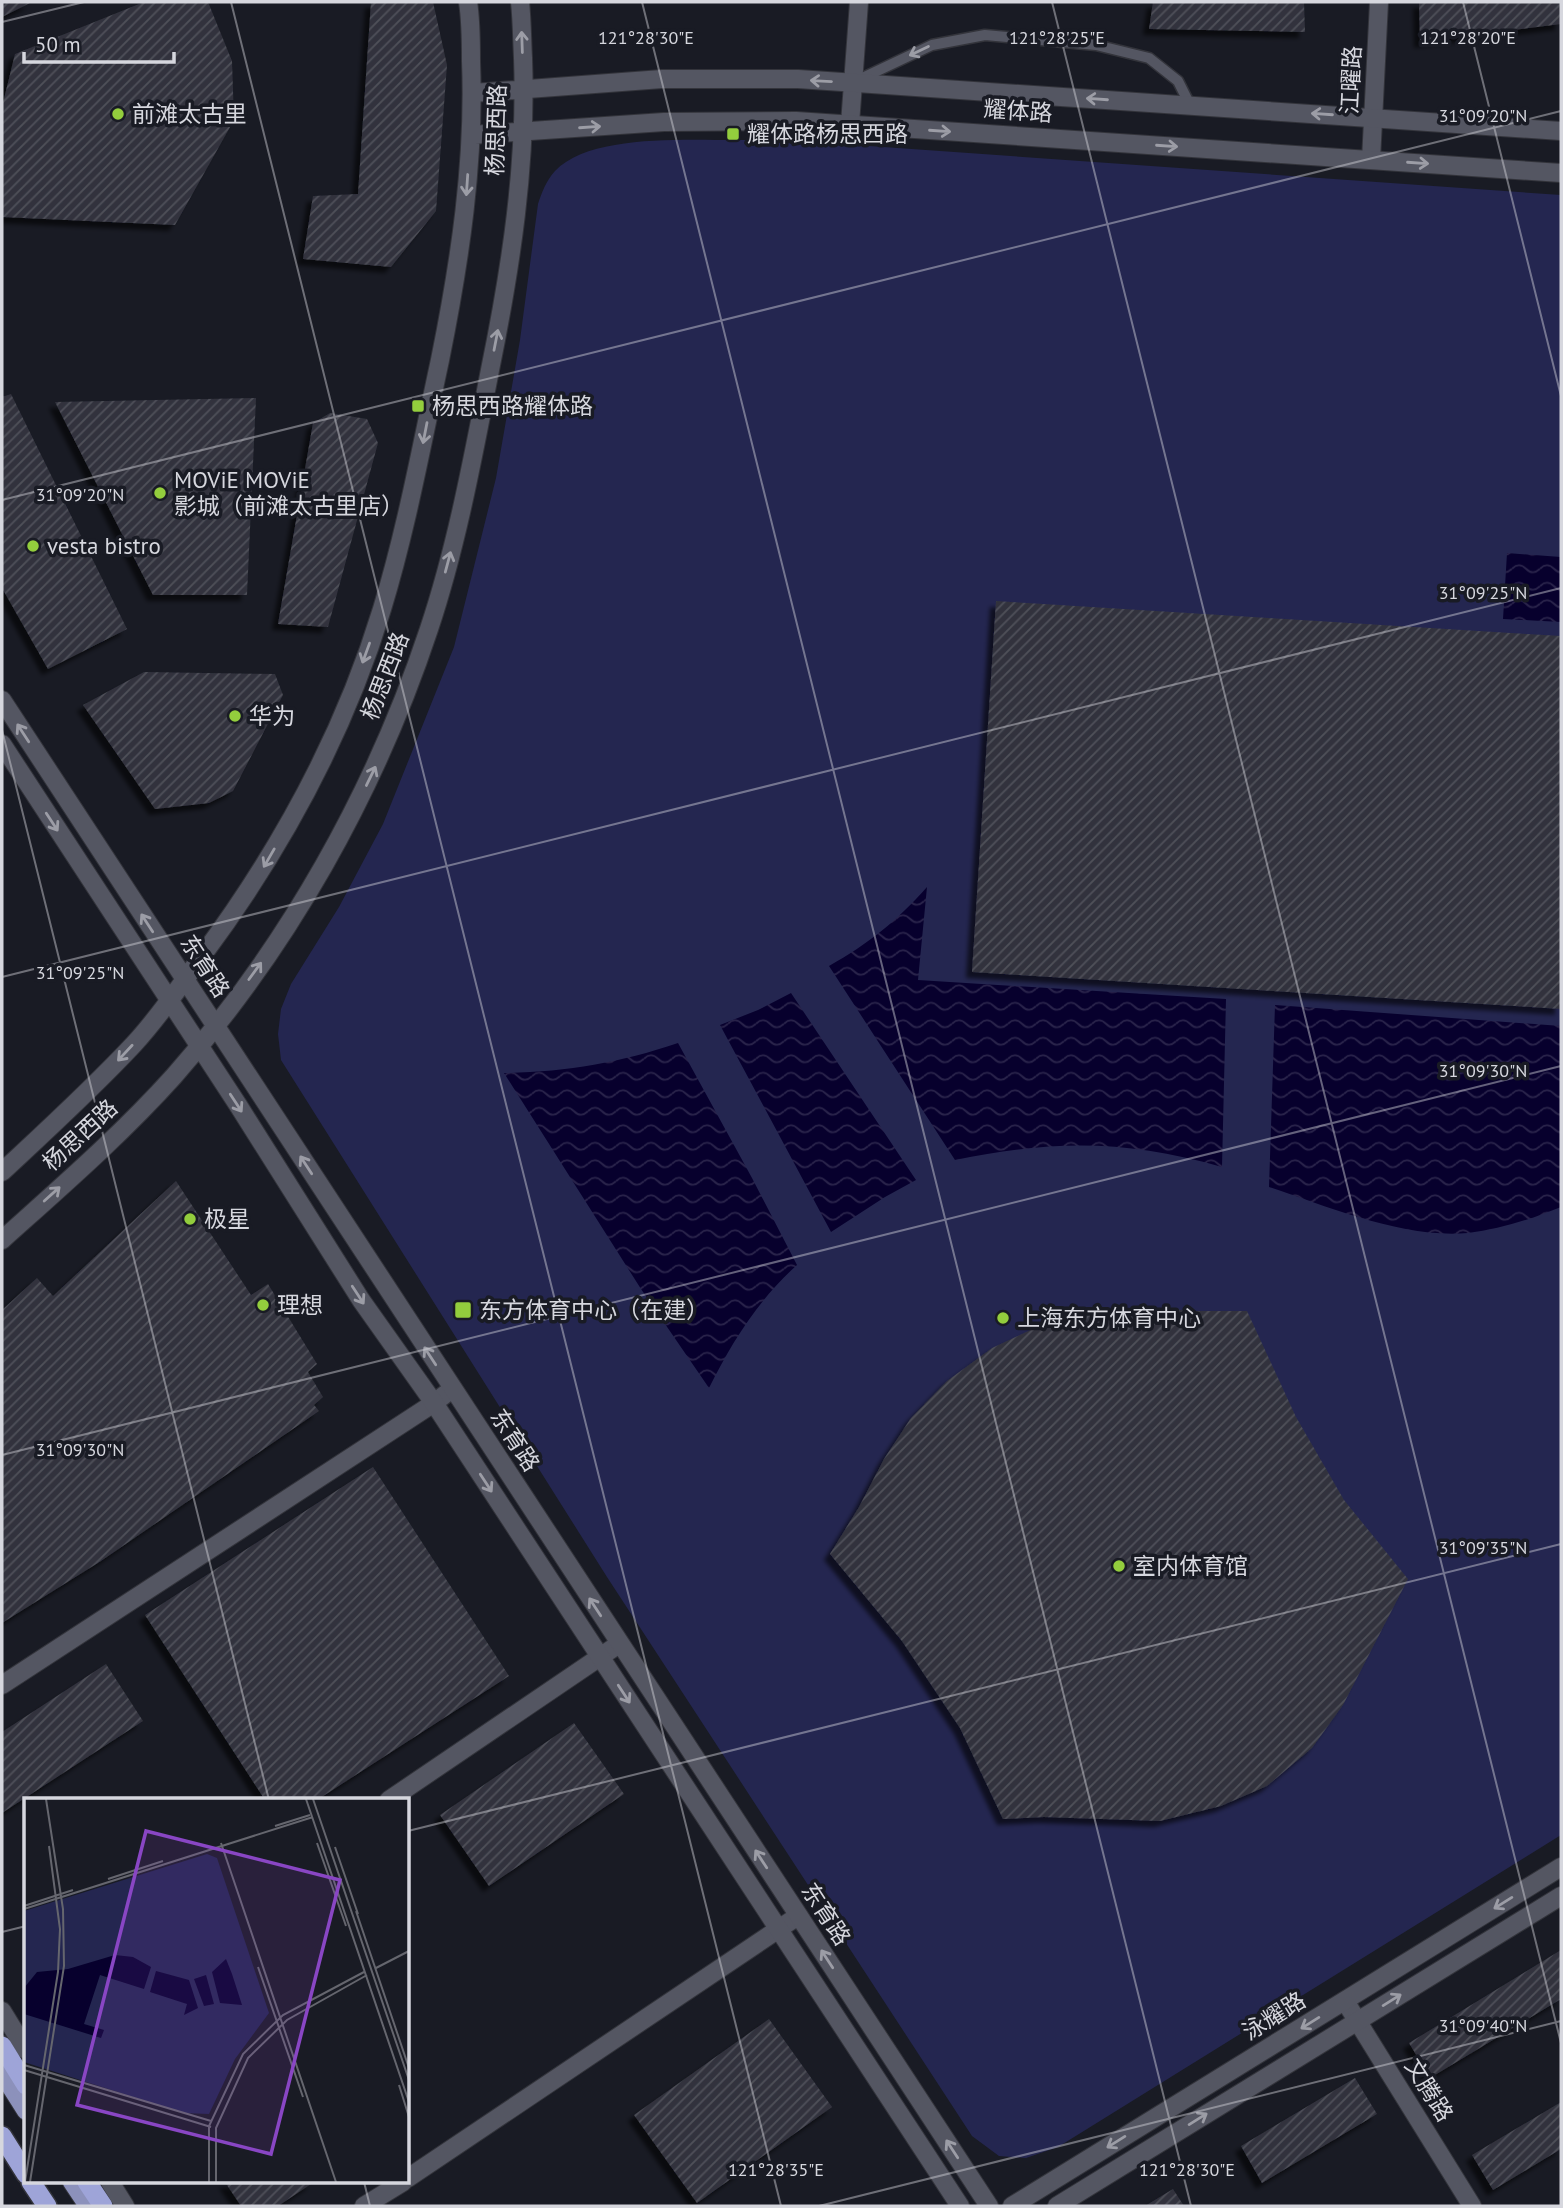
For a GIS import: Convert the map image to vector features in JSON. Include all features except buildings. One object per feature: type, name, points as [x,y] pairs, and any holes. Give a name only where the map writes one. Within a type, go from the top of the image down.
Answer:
[{"type":"highway","points":[[2,2046],[24,2082]]},
{"type":"highway","points":[[2,2136],[24,2171]]},
{"type":"highway","points":[[32,2184],[47,2206]]},
{"type":"highway","points":[[88,2184],[103,2206]]},
{"type":"main road","points":[[2,2073],[24,2107]]},
{"type":"main road","points":[[73,2184],[88,2206]]},
{"type":"street","name":"杨思西路","points":[[2,1171],[102,1077],[170,1001],[245,896],[296,812],[356,681],[381,612],[417,476],[454,289],[467,192],[471,135],[473,93],[468,2]]},
{"type":"street","name":"杨思西路","points":[[2,1240],[139,1113],[215,1026],[274,945],[309,891],[341,836],[385,745],[430,627],[467,487],[505,297],[522,132],[524,89],[520,2]]},
{"type":"street","points":[[850,124],[859,2]]},
{"type":"street","name":"江曜路","points":[[1371,160],[1380,2]]},
{"type":"street","name":"耀体路","points":[[473,93],[662,79],[732,78],[853,83],[1561,131]]},
{"type":"street","name":"耀体路","points":[[471,135],[732,120],[850,124],[1561,173]]},
{"type":"street","name":"东育路","points":[[2,700],[989,2206]]},
{"type":"street","name":"东育路","points":[[2,744],[361,1300],[434,1403],[960,2206]]},
{"type":"street","points":[[2,1685],[452,1389]]},
{"type":"street","points":[[392,1798],[619,1644]]},
{"type":"street","name":"泳耀路","points":[[1012,2206],[1561,1867]]},
{"type":"street","name":"泳耀路","points":[[1057,2206],[1561,1896]]},
{"type":"street","points":[[410,2178],[798,1916]]},
{"type":"street","name":"文腾路","points":[[1345,2001],[1472,2206]]},
{"type":"street","points":[[2,2011],[24,2044]]},
{"type":"street","points":[[111,2184],[125,2206]]},
{"type":"street","points":[[364,2206],[400,2184]]},
{"type":"lane","points":[[853,83],[932,45],[985,35],[1096,45],[1149,58],[1178,81],[1190,105]]},
{"type":"shaded area","name":"上海东方体育中心","points":[[674,140],[855,145],[1561,195],[1561,1835],[1058,2147],[1026,2158],[999,2156],[972,2136],[607,1577],[281,1060],[278,1034],[281,1009],[291,984],[339,907],[383,824],[454,647],[496,478],[520,340],[538,204],[549,179],[572,159],[593,150],[619,144]]},
{"type":"water","points":[[1507,553],[1561,557],[1561,622],[1503,619]]},
{"type":"water","points":[[927,887],[918,980],[1226,999],[1222,1167],[1153,1151],[1089,1146],[1024,1149],[955,1160],[829,966],[881,931],[905,911]]},
{"type":"water","points":[[791,993],[916,1180],[831,1232],[720,1025]]},
{"type":"water","points":[[1275,1005],[1561,1026],[1561,1207],[1492,1229],[1444,1234],[1367,1220],[1269,1187]]},
{"type":"water","points":[[678,1043],[797,1265],[747,1322],[709,1388],[641,1289],[504,1073],[592,1065]]},
{"type":"place","name":"前滩太古里","points":[[118,114]]},
{"type":"place","name":"耀体路杨思西路","points":[[733,134]]},
{"type":"place","name":"杨思西路耀体路","points":[[418,406]]},
{"type":"place","name":"MOViE MOViE 影城（前滩太古里店）","points":[[160,493]]},
{"type":"place","name":"vesta bistro","points":[[33,546]]},
{"type":"place","name":"华为","points":[[235,716]]},
{"type":"place","name":"极星","points":[[190,1219]]},
{"type":"place","name":"理想","points":[[263,1305]]},
{"type":"place","name":"东方体育中心（在建）","points":[[463,1310]]},
{"type":"place","name":"上海东方体育中心","points":[[1003,1318]]},
{"type":"place","name":"室内体育馆","points":[[1119,1566]]}]
